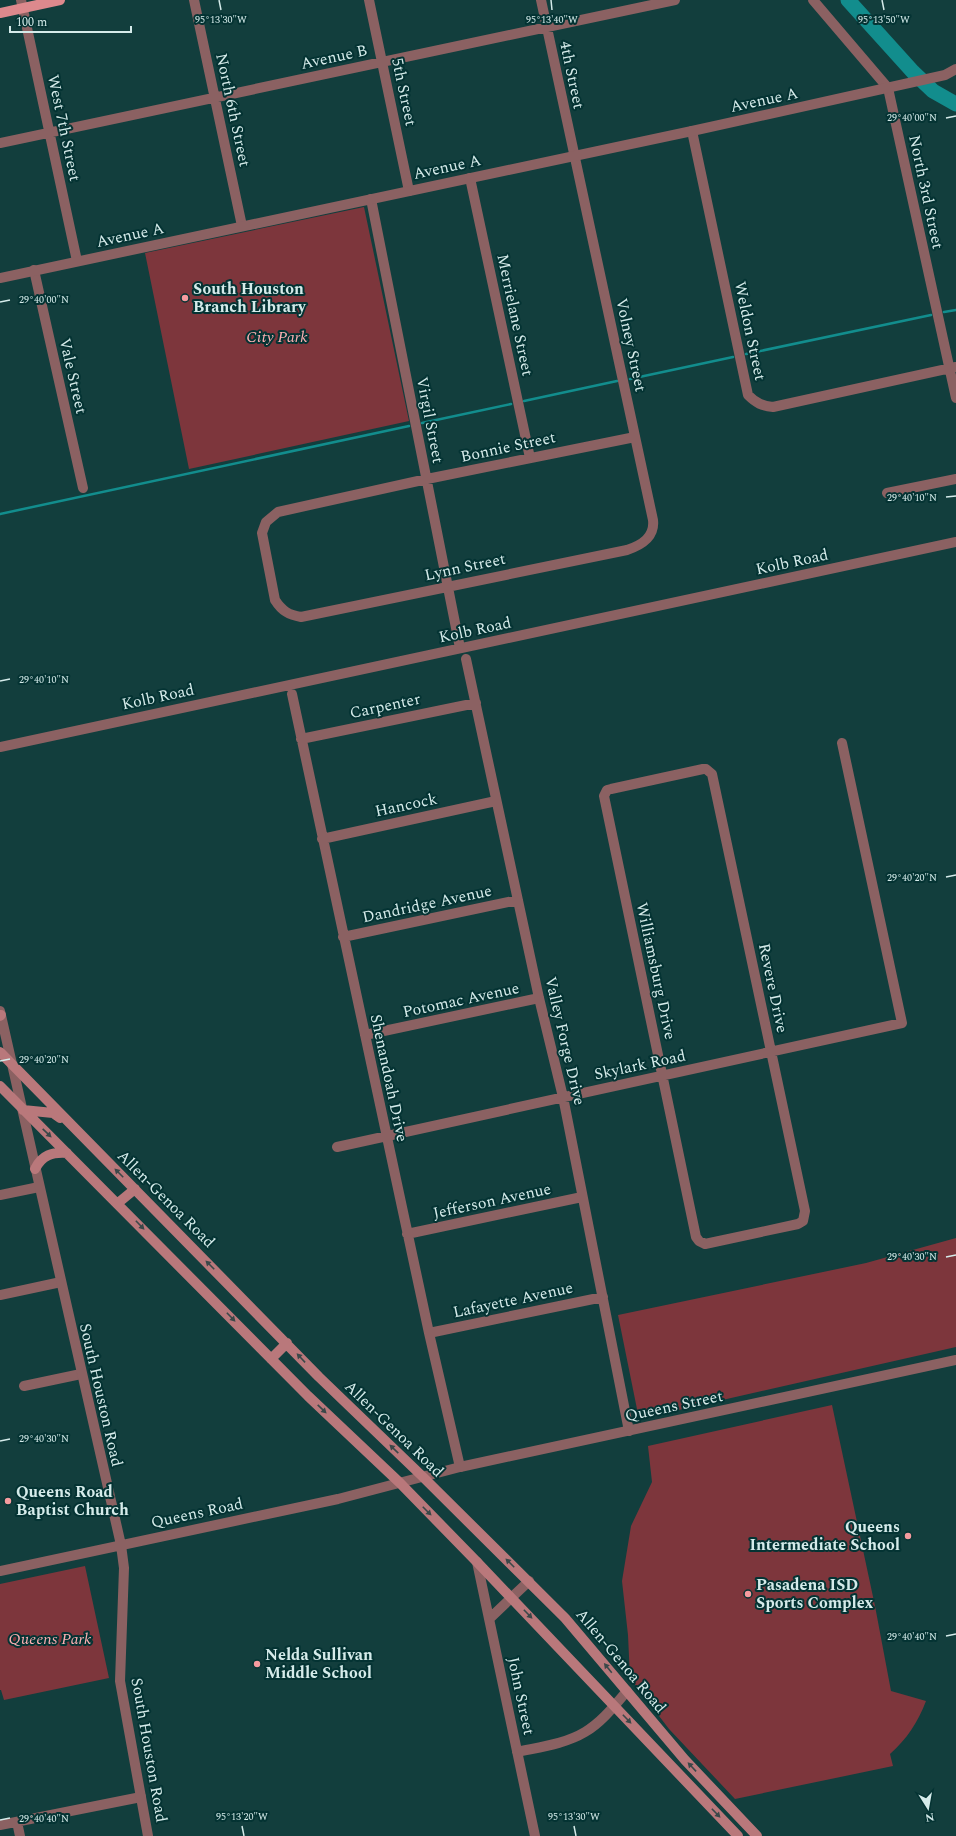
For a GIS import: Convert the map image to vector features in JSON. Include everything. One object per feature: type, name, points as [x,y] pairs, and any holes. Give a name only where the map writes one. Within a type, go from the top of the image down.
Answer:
[{"type":"main road","points":[[0,13],[22,4],[60,0]]},
{"type":"main road","name":"Allen-Genoa Road","points":[[0,1052],[319,1377],[529,1581],[585,1640],[685,1760],[757,1836]]},
{"type":"main road","points":[[0,1063],[11,1063]]},
{"type":"main road","name":"Allen-Genoa Road","points":[[0,1086],[271,1358],[400,1483],[511,1597],[738,1836]]},
{"type":"main road","points":[[23,1110],[52,1113],[73,1127]]},
{"type":"main road","points":[[35,1169],[45,1156],[54,1152],[67,1153]]},
{"type":"main road","points":[[118,1203],[135,1188]]},
{"type":"main road","points":[[271,1358],[287,1343]]},
{"type":"street","name":"North 6th Street","points":[[194,0],[242,226]]},
{"type":"street","name":"5th Street","points":[[369,0],[409,191]]},
{"type":"street","name":"4th Street","points":[[541,0],[574,155]]},
{"type":"street","name":"Avenue B","points":[[0,143],[675,0]]},
{"type":"street","name":"North 3rd Street","points":[[813,0],[888,88],[953,367],[956,398]]},
{"type":"street","name":"West 7th Street","points":[[22,4],[77,261]]},
{"type":"street","name":"Avenue A","points":[[0,278],[692,131],[945,75],[956,69]]},
{"type":"street","name":"Weldon Street","points":[[692,131],[748,395],[754,402],[763,406],[773,407],[953,367]]},
{"type":"street","name":"Volney Street","points":[[574,155],[653,520],[654,527],[647,539]]},
{"type":"street","name":"Merrielane Street","points":[[470,178],[530,458]]},
{"type":"street","name":"Virgil Street","points":[[371,199],[460,648]]},
{"type":"street","name":"Vale Street","points":[[34,270],[83,488]]},
{"type":"street","name":"Bonnie Street","points":[[286,612],[280,608],[275,600],[262,533],[266,522],[270,517],[278,512],[427,479],[635,437]]},
{"type":"street","points":[[888,493],[956,479]]},
{"type":"street","name":"Lynn Street","points":[[286,612],[301,617],[627,550],[647,539]]},
{"type":"street","name":"Kolb Road","points":[[0,746],[956,542]]},
{"type":"street","name":"Valley Forge Drive","points":[[466,659],[496,801],[563,1097],[629,1431]]},
{"type":"street","name":"Shenandoah Drive","points":[[292,694],[428,1333],[460,1467]]},
{"type":"street","name":"Carpenter","points":[[301,739],[476,703]]},
{"type":"street","name":"Skylark Road","points":[[337,1147],[902,1023],[842,743]]},
{"type":"street","name":"Revere Drive","points":[[650,780],[702,769],[706,769],[712,774],[772,1052],[805,1216],[803,1221],[798,1224],[753,1234]]},
{"type":"street","name":"Williamsburg Drive","points":[[650,780],[607,790],[604,796],[696,1237],[699,1241],[705,1244],[753,1234]]},
{"type":"street","name":"Hancock","points":[[322,839],[496,801]]},
{"type":"street","name":"Dandridge Avenue","points":[[343,937],[518,900]]},
{"type":"street","name":"Potomac Avenue","points":[[365,1036],[540,998]]},
{"type":"street","name":"South Houston Road","points":[[0,1014],[121,1544],[124,1568],[120,1681],[148,1836]]},
{"type":"street","points":[[0,1195],[39,1187]]},
{"type":"street","name":"Jefferson Avenue","points":[[408,1234],[582,1196]]},
{"type":"street","points":[[0,1295],[61,1282]]},
{"type":"street","name":"Lafayette Avenue","points":[[428,1333],[603,1297]]},
{"type":"street","name":"Queens Street","points":[[400,1483],[460,1467],[956,1360]]},
{"type":"street","points":[[24,1386],[81,1374]]},
{"type":"street","name":"Queens Road","points":[[0,1571],[338,1499],[400,1483]]},
{"type":"street","name":"John Street","points":[[477,1562],[535,1836]]},
{"type":"street","points":[[489,1619],[529,1581]]},
{"type":"street","points":[[517,1752],[559,1743],[585,1732],[599,1722],[627,1691]]},
{"type":"street","points":[[0,1825],[141,1797]]},
{"type":"street","points":[[17,1822],[20,1836]]},
{"type":"green space","name":"City Park","points":[[364,207],[409,421],[189,469],[145,253]]},
{"type":"green space","points":[[956,1238],[956,1347],[639,1419],[618,1315],[866,1263]]},
{"type":"green space","name":"Pasadena ISD Sports Complex","points":[[832,1405],[875,1606],[891,1691],[926,1701],[911,1730],[890,1754],[893,1766],[735,1799],[669,1729],[630,1678],[628,1635],[622,1581],[631,1526],[652,1482],[648,1446]]},
{"type":"green space","name":"Queens Park","points":[[85,1566],[109,1678],[4,1700],[0,1690],[0,1584]]},
{"type":"waterway","points":[[848,0],[913,72],[933,91],[956,104]]},
{"type":"waterway","points":[[944,312],[956,310]]},
{"type":"waterway","points":[[746,354],[931,315]]},
{"type":"waterway","points":[[630,379],[733,357]]},
{"type":"waterway","points":[[524,401],[617,381]]},
{"type":"waterway","points":[[422,423],[511,404]]},
{"type":"waterway","points":[[0,514],[409,426]]},
{"type":"place","name":"South Houston Branch Library","points":[[185,298]]},
{"type":"place","name":"Queens Road Baptist Church","points":[[8,1501]]},
{"type":"place","name":"Queens Intermediate School","points":[[908,1536]]},
{"type":"place","name":"Pasadena ISD Sports Complex","points":[[748,1594]]},
{"type":"place","name":"Nelda Sullivan Middle School","points":[[257,1664]]}]
